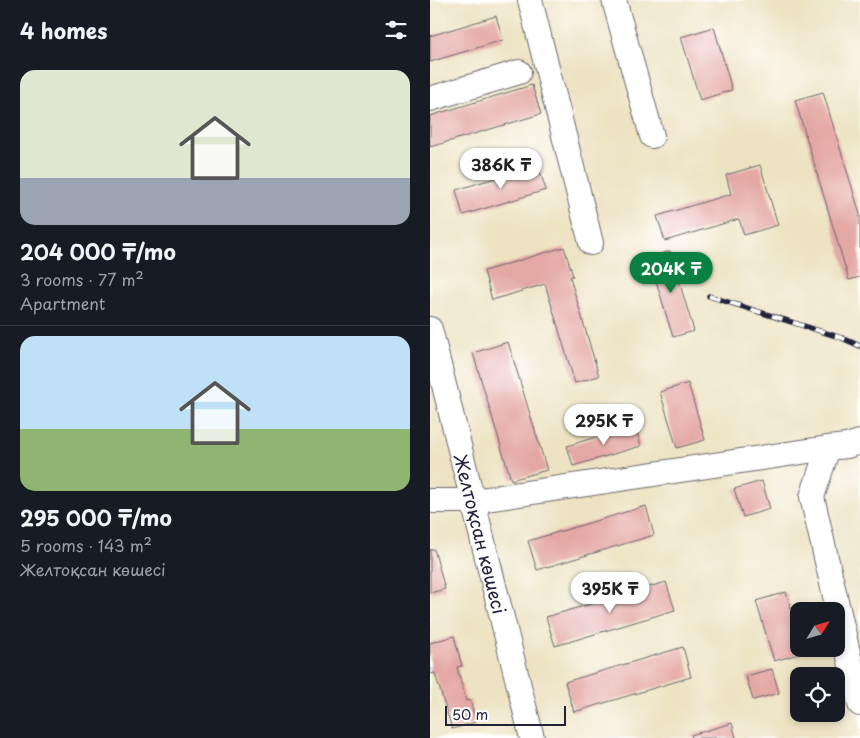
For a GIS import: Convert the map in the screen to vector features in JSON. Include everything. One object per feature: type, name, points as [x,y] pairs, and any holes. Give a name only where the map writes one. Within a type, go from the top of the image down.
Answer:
[{"type":"street","points":[[530,0],[591,243]]},
{"type":"street","points":[[614,0],[652,136]]},
{"type":"street","points":[[430,99],[519,72]]},
{"type":"street","name":"Желтоқсан көшесі","points":[[430,329],[532,738]]},
{"type":"street","points":[[430,501],[473,502],[847,446],[860,442]]},
{"type":"street","points":[[828,448],[812,497],[860,704]]},
{"type":"building","points":[[496,16],[503,40],[430,62],[430,36]]},
{"type":"building","points":[[714,27],[732,90],[700,100],[681,37]]},
{"type":"building","points":[[532,85],[541,114],[430,147],[430,116]]},
{"type":"building","points":[[823,92],[860,214],[860,277],[849,280],[795,100]]},
{"type":"building","points":[[538,165],[546,190],[463,215],[456,190]]},
{"type":"building","points":[[760,165],[778,225],[744,235],[739,219],[665,241],[657,216],[731,194],[726,175]]},
{"type":"building","points":[[564,247],[573,276],[570,277],[599,376],[575,383],[545,284],[492,300],[484,271]]},
{"type":"building","points":[[670,251],[694,331],[673,337],[649,258]]},
{"type":"building","points":[[508,342],[547,470],[511,480],[473,353]]},
{"type":"building","points":[[688,383],[705,440],[677,448],[660,392]]},
{"type":"building","points":[[635,425],[641,446],[573,466],[567,446]]},
{"type":"building","points":[[762,481],[770,509],[743,517],[734,489]]},
{"type":"building","points":[[646,506],[654,535],[537,570],[528,541]]},
{"type":"building","points":[[434,549],[445,589],[430,593],[430,550]]},
{"type":"building","points":[[666,582],[675,610],[555,646],[546,617]]},
{"type":"building","points":[[786,592],[790,605],[790,657],[774,661],[756,601]]},
{"type":"building","points":[[454,636],[462,666],[457,667],[466,701],[470,700],[476,722],[452,729],[435,673],[430,674],[430,643]]},
{"type":"building","points":[[683,647],[691,677],[574,712],[565,682]]},
{"type":"building","points":[[772,669],[779,693],[753,700],[746,676]]},
{"type":"building","points":[[732,723],[736,738],[692,738],[691,735]]},
{"type":"railway","points":[[709,296],[842,338],[860,346]]}]
